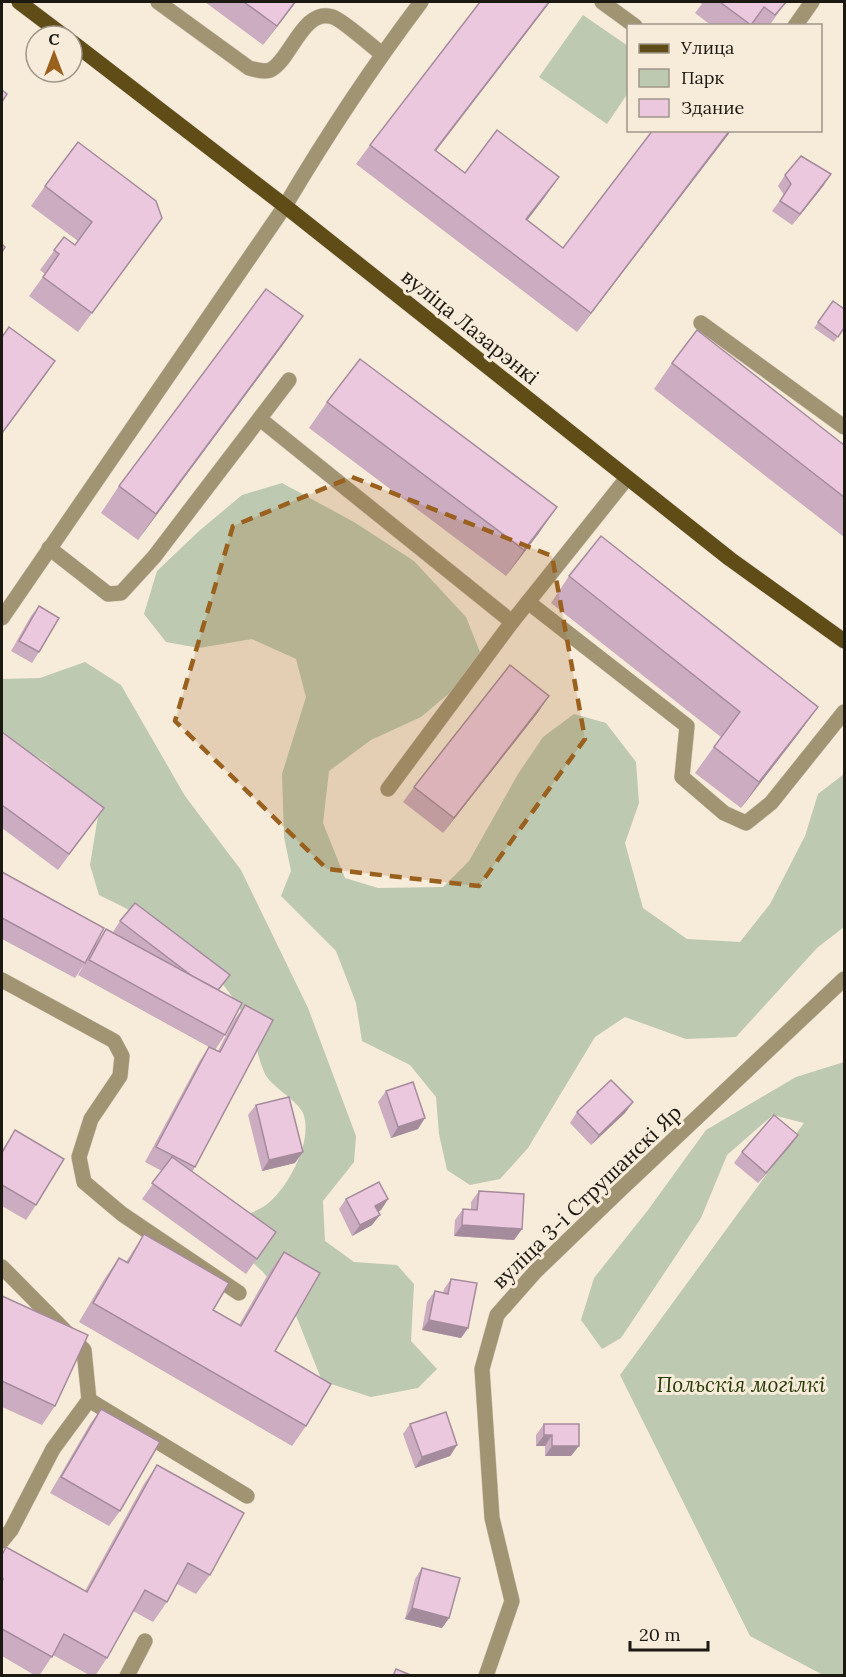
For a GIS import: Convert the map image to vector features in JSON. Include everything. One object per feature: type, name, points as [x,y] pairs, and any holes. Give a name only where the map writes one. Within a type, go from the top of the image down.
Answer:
[{"type":"main road","points":[[19,2],[48,24]]},
{"type":"main road","name":"вуліца Лазарэнкі","points":[[84,51],[285,206],[730,559],[844,641]]},
{"type":"street","points":[[158,2],[249,68],[265,71],[273,68],[306,26],[321,17],[334,17],[382,54]]},
{"type":"street","points":[[2,618],[285,206],[382,54],[421,2]]},
{"type":"street","points":[[602,2],[632,24]]},
{"type":"street","points":[[796,24],[812,2]]},
{"type":"street","points":[[701,323],[844,428]]},
{"type":"street","points":[[49,548],[108,594],[121,593],[154,557],[289,380]]},
{"type":"street","points":[[260,418],[512,622]]},
{"type":"street","points":[[388,789],[512,622],[627,478]]},
{"type":"street","points":[[528,602],[687,726],[682,777],[724,813],[746,823],[771,803],[844,712]]},
{"type":"street","name":"вуліца 3-і Струшанскі Яр","points":[[486,1676],[512,1600],[492,1518],[482,1369],[497,1315],[535,1272],[844,979]]},
{"type":"street","points":[[2,980],[114,1041],[122,1056],[120,1076],[91,1119],[79,1157],[84,1182],[122,1214],[239,1293]]},
{"type":"street","points":[[2,1267],[84,1350],[89,1400],[53,1449],[11,1530],[2,1541]]},
{"type":"street","points":[[89,1400],[247,1496]]},
{"type":"street","points":[[127,1676],[145,1641]]},
{"type":"highlighted area","points":[[352,477],[552,556],[585,739],[479,886],[327,869],[175,721],[233,526]]},
{"type":"green space","points":[[583,15],[627,45],[627,94],[607,124],[539,77]]},
{"type":"green space","points":[[282,483],[354,522],[414,561],[466,617],[480,652],[459,685],[421,717],[371,740],[329,771],[323,823],[345,878],[378,888],[443,887],[469,861],[518,774],[543,737],[574,714],[606,723],[636,762],[639,803],[625,843],[643,908],[687,939],[740,942],[770,904],[805,836],[818,794],[844,774],[844,927],[817,948],[736,1037],[686,1039],[625,1017],[595,1037],[528,1148],[500,1179],[470,1185],[447,1170],[439,1134],[436,1097],[410,1065],[362,1041],[356,1003],[336,951],[281,896],[291,871],[284,837],[282,774],[306,697],[296,659],[252,639],[199,648],[166,642],[144,614],[157,571],[199,531],[242,495]]},
{"type":"green space","points":[[85,662],[121,685],[185,796],[241,870],[308,1008],[356,1136],[354,1162],[323,1201],[325,1241],[354,1262],[397,1265],[414,1284],[411,1341],[437,1369],[418,1388],[371,1397],[322,1381],[295,1313],[263,1272],[232,1244],[225,1223],[266,1205],[283,1188],[290,1176],[302,1150],[305,1137],[303,1113],[268,1079],[249,1026],[237,1003],[205,964],[186,947],[144,918],[99,895],[90,865],[98,816],[47,763],[2,737],[2,679],[40,678]]},
{"type":"green space","name":"Польскія могілкі","points":[[844,1062],[844,1675],[823,1675],[750,1636],[620,1375],[804,1123],[773,1115],[727,1155],[701,1218],[621,1338],[602,1349],[581,1320],[594,1278],[648,1210],[706,1130],[796,1077]]},
{"type":"building","points":[[244,2],[295,2],[277,26]]},
{"type":"building","points":[[480,2],[549,2],[435,150],[465,173],[497,130],[559,177],[526,219],[563,248],[651,132],[728,132],[591,313],[370,145]]},
{"type":"building","points":[[720,2],[786,2],[775,15],[764,7],[750,24]]},
{"type":"building","points":[[2,90],[7,94],[2,102]]},
{"type":"building","points":[[78,142],[156,201],[162,218],[92,313],[43,277],[59,254],[54,250],[64,237],[75,245],[92,222],[45,186]]},
{"type":"building","points":[[801,156],[831,174],[800,214],[780,201],[791,184],[785,175]]},
{"type":"building","points":[[266,289],[303,316],[156,514],[119,486]]},
{"type":"building","points":[[833,301],[844,309],[844,328],[838,337],[818,322]]},
{"type":"building","points":[[9,327],[55,361],[2,433],[2,337]]},
{"type":"building","points":[[697,330],[844,445],[844,497],[672,363]]},
{"type":"building","points":[[360,359],[557,507],[524,550],[327,402]]},
{"type":"building","points":[[601,536],[818,707],[759,782],[714,747],[740,712],[569,576]]},
{"type":"building","points":[[39,606],[59,618],[39,652],[19,641]]},
{"type":"building","points":[[510,665],[549,696],[454,818],[414,787]]},
{"type":"building","points":[[2,732],[104,808],[69,854],[2,805]]},
{"type":"building","points":[[2,872],[104,928],[85,963],[2,918]]},
{"type":"building","points":[[135,903],[230,975],[218,990],[192,976],[120,921]]},
{"type":"building","points":[[106,929],[242,1003],[225,1035],[89,960]]},
{"type":"building","points":[[245,1005],[273,1020],[195,1167],[156,1147],[209,1047],[220,1052]]},
{"type":"building","points":[[611,1080],[633,1102],[599,1135],[577,1112]]},
{"type":"building","points":[[413,1082],[425,1118],[398,1127],[386,1091]]},
{"type":"building","points":[[289,1097],[303,1152],[269,1160],[256,1105]]},
{"type":"building","points":[[774,1115],[798,1135],[766,1173],[742,1152]]},
{"type":"building","points":[[15,1130],[64,1159],[36,1205],[2,1185],[2,1153]]},
{"type":"building","points":[[172,1157],[276,1232],[257,1259],[152,1183]]},
{"type":"building","points":[[379,1182],[388,1199],[375,1206],[380,1215],[360,1225],[346,1199]]},
{"type":"building","points":[[479,1191],[524,1194],[522,1229],[462,1225],[463,1209],[477,1210]]},
{"type":"building","points":[[144,1234],[229,1283],[213,1310],[241,1326],[284,1252],[320,1273],[275,1351],[331,1384],[306,1426],[93,1303],[119,1258],[128,1263]]},
{"type":"building","points":[[451,1279],[477,1283],[468,1328],[429,1320],[435,1291],[448,1294]]},
{"type":"building","points":[[2,1296],[88,1335],[55,1406],[2,1381]]},
{"type":"building","points":[[101,1409],[160,1442],[120,1511],[61,1477]]},
{"type":"building","points":[[446,1412],[457,1445],[422,1457],[410,1424]]},
{"type":"building","points":[[544,1424],[579,1424],[579,1446],[552,1446],[552,1435],[544,1435]]},
{"type":"building","points":[[157,1465],[244,1513],[210,1575],[188,1563],[167,1602],[145,1590],[107,1658],[64,1634],[52,1657],[2,1629],[2,1555],[6,1547],[87,1592]]},
{"type":"building","points":[[422,1568],[460,1578],[449,1618],[412,1608]]},
{"type":"building","points":[[396,1669],[413,1676],[393,1676]]}]
